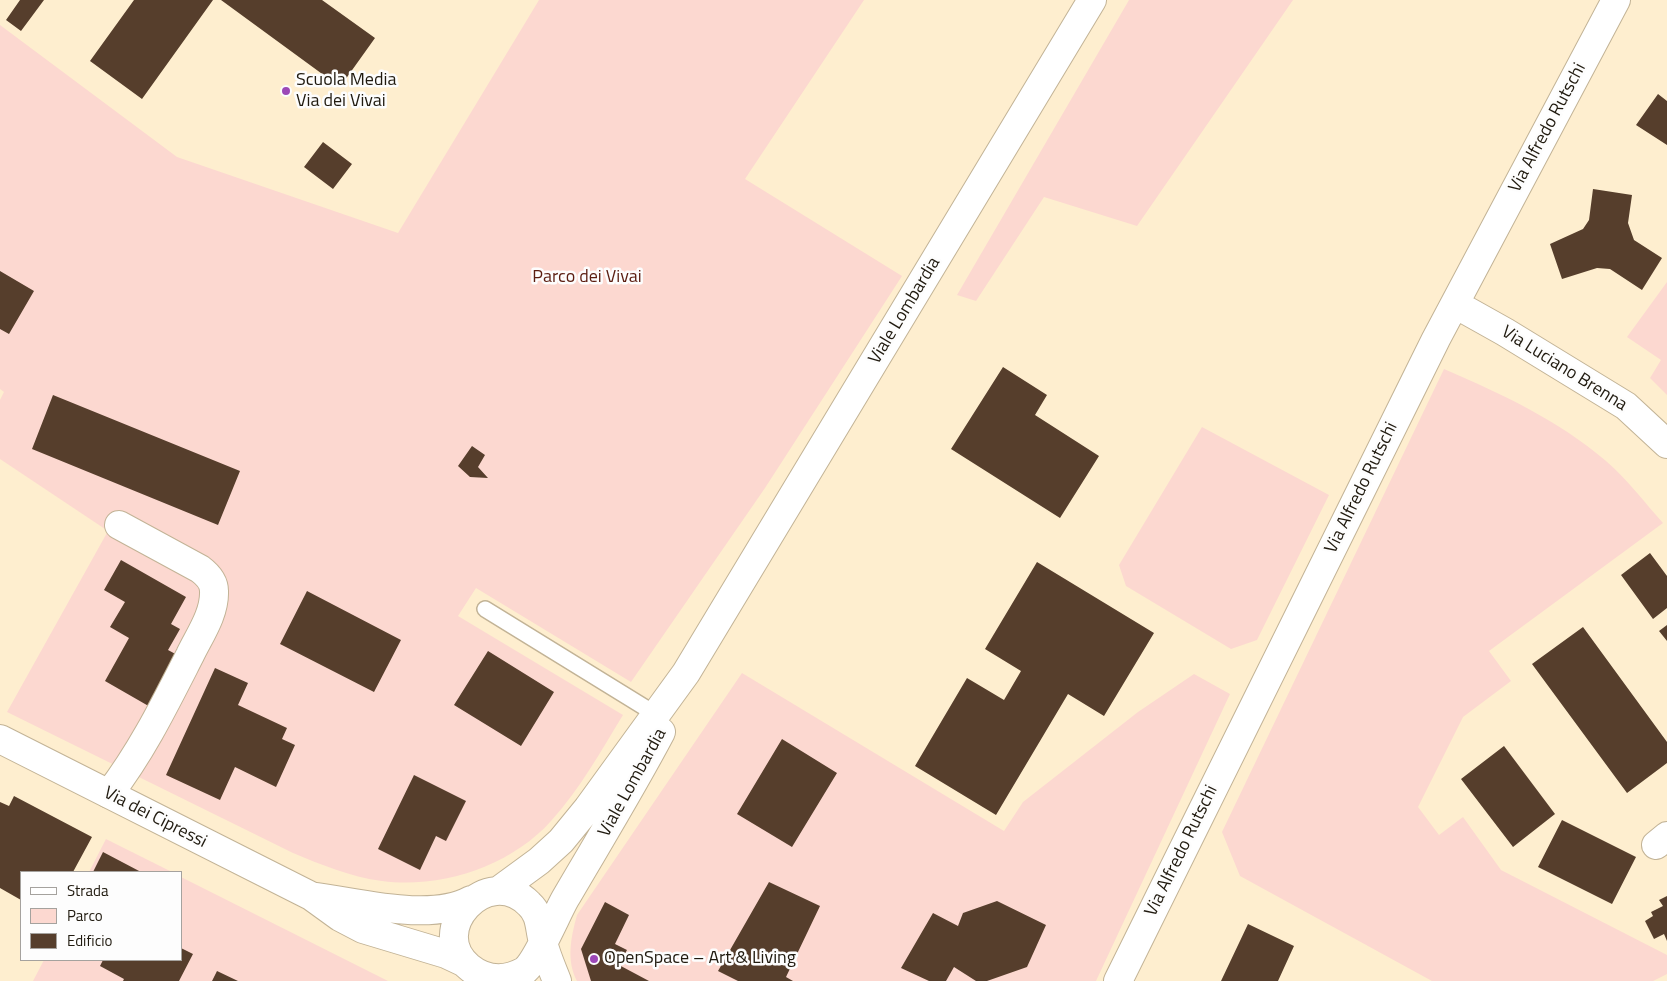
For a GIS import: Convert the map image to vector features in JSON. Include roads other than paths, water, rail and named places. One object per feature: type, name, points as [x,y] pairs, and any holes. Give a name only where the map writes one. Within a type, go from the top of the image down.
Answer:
[{"type":"main road","name":"Viale Lombardia","points":[[498,891],[539,861],[561,841],[657,715],[719,622],[1092,0]]},
{"type":"main road","name":"Via Alfredo Rutschi","points":[[1118,981],[1455,304],[1616,0]]},
{"type":"main road","name":"Via Luciano Brenna","points":[[1455,304],[1506,332],[1626,406],[1667,444]]},
{"type":"main road","points":[[109,794],[136,757],[156,723],[208,619],[214,592],[210,579],[200,569],[119,525]]},
{"type":"main road","name":"Viale Lombardia","points":[[542,941],[629,792],[719,622]]},
{"type":"main road","name":"Via dei Cipressi","points":[[0,739],[311,896],[340,917],[363,929],[446,954],[470,971]]},
{"type":"main road","points":[[542,941],[536,959],[526,970],[508,980],[493,979],[470,971],[455,946],[455,925],[460,913],[471,900],[483,894],[498,891],[516,894],[530,904],[540,920],[542,941],[557,981]]},
{"type":"main road","name":"Via dei Cipressi","points":[[311,896],[426,910],[448,909],[471,900]]},
{"type":"lane","name":"Viale Lombardia","points":[[485,609],[657,715]]},
{"type":"place","name":"Scuola Media Via dei Vivai","points":[[286,91]]},
{"type":"place","name":"OpenSpace – Art & Living","points":[[594,959]]},
{"type":"park label","name":"Parco dei Vivai","points":[[587,278]]}]
